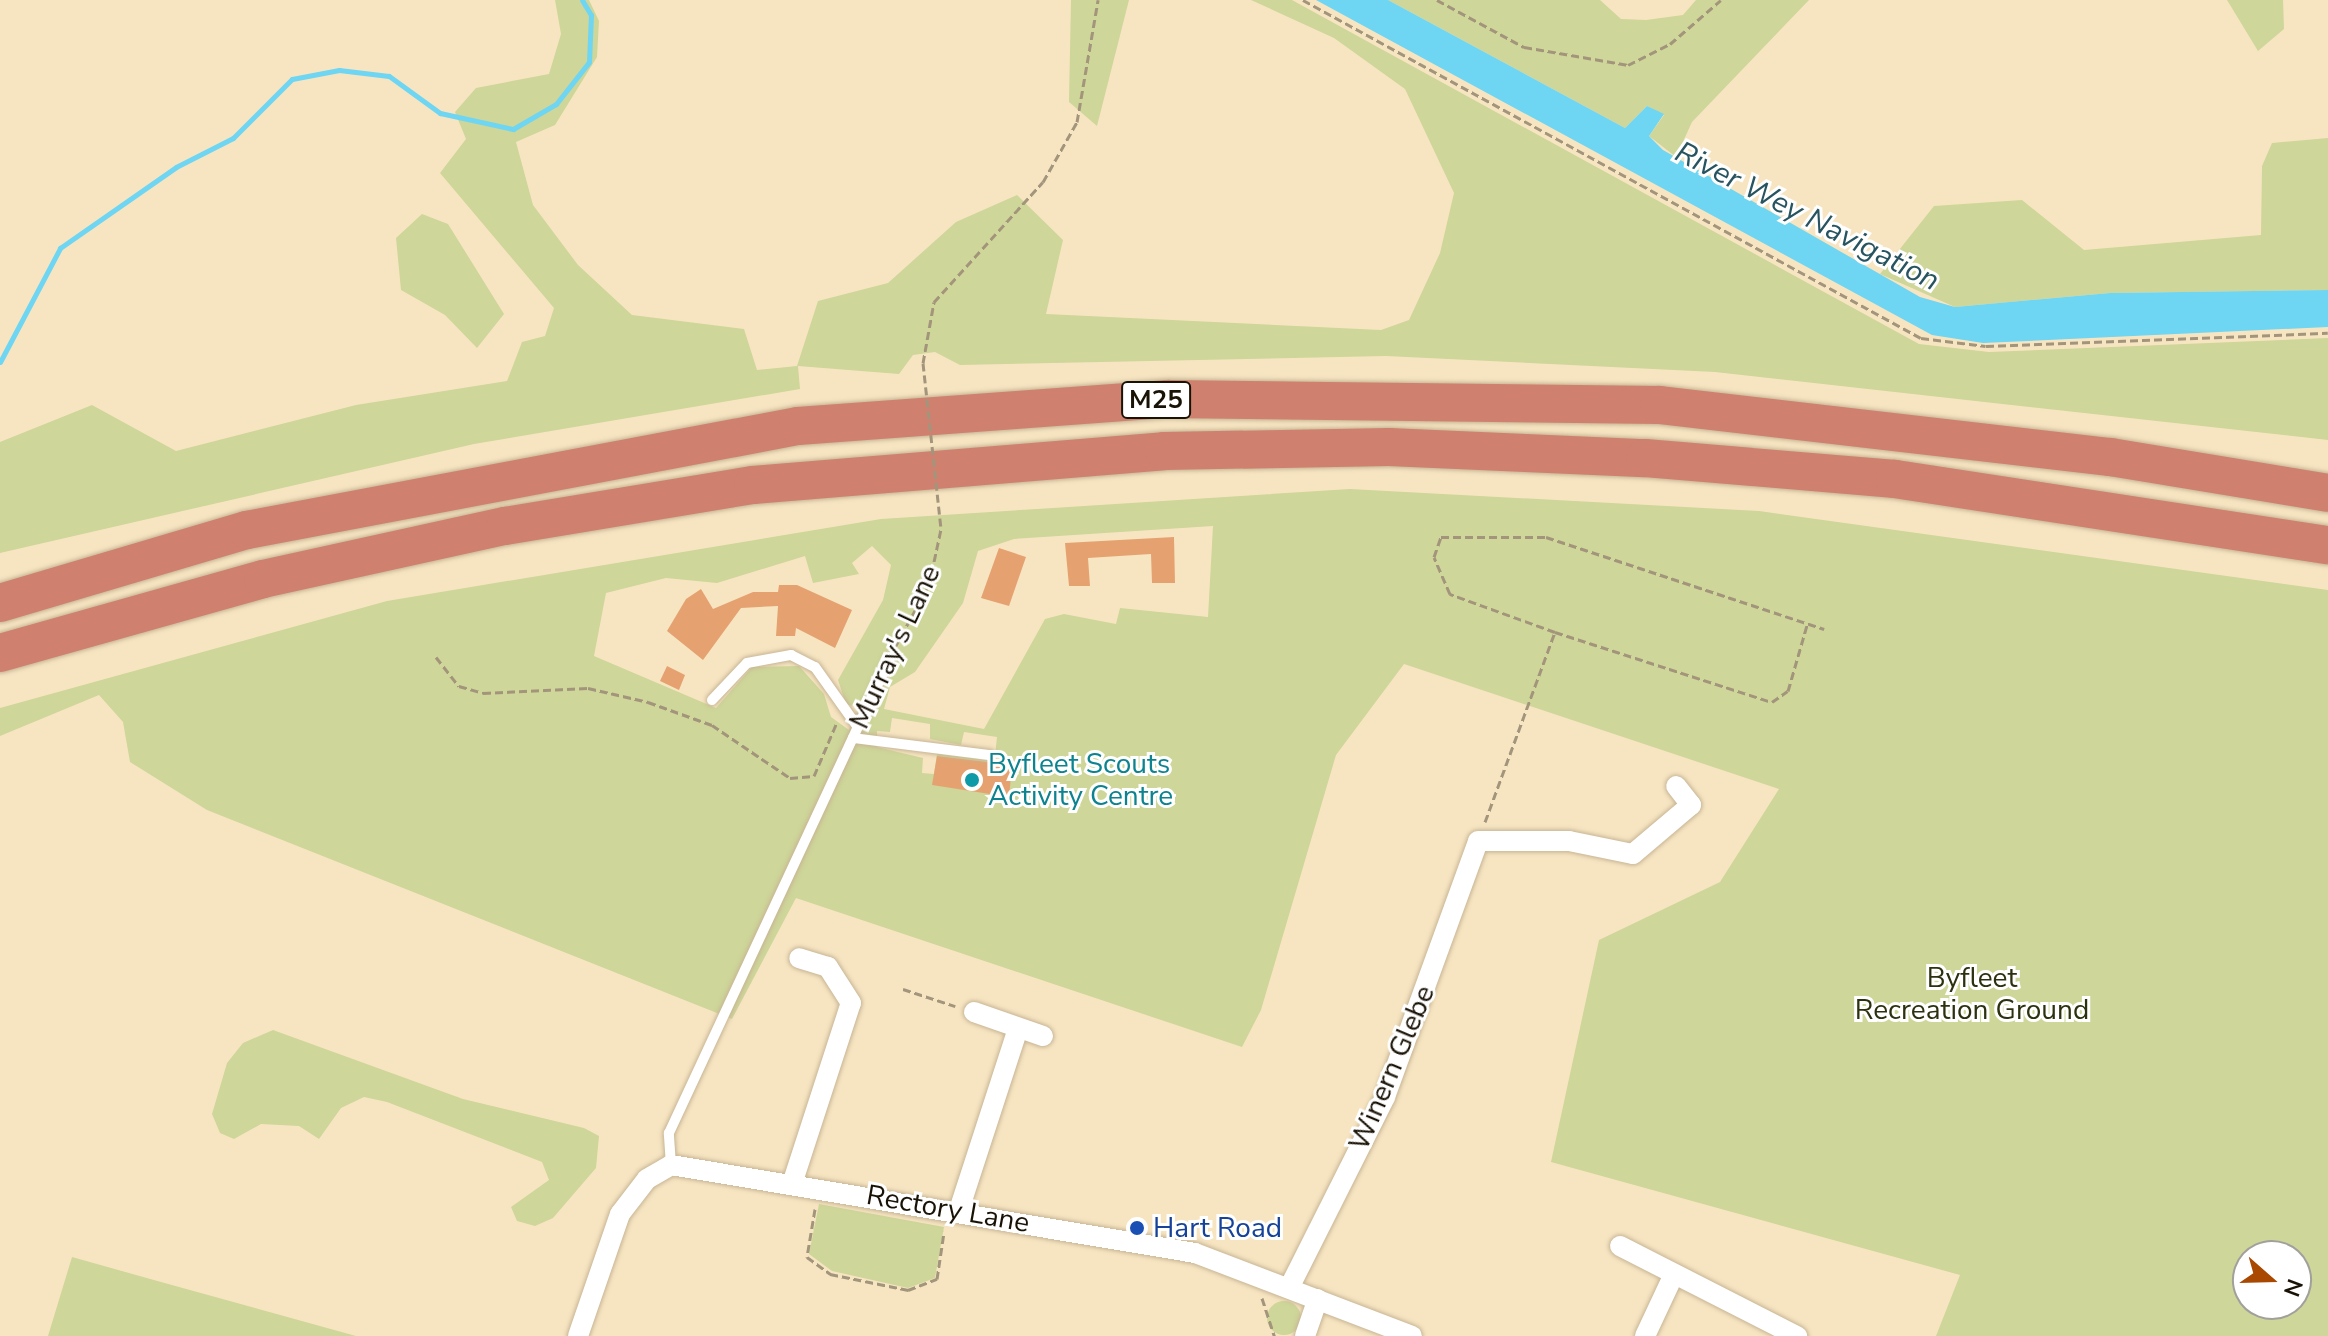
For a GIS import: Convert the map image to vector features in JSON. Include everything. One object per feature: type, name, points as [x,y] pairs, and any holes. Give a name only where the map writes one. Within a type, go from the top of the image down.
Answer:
[{"type":"highway","name":"M25","points":[[0,603],[247,530],[798,426],[1168,399],[1660,405],[2111,457],[2328,493]]},
{"type":"highway","name":"M25","points":[[0,653],[263,579],[505,526],[753,485],[1164,451],[1389,447],[1645,458],[1895,479],[2328,545]]},
{"type":"street","points":[[1478,841],[1569,841],[1633,854],[1695,810],[1676,786]]},
{"type":"street","name":"Winern Glebe","points":[[1289,1288],[1385,1097],[1478,841]]},
{"type":"street","points":[[793,1181],[851,1003],[828,967],[799,958]]},
{"type":"street","points":[[974,1012],[1043,1036]]},
{"type":"street","points":[[954,1209],[1018,1028]]},
{"type":"street","points":[[578,1336],[614,1225],[635,1190],[671,1165]]},
{"type":"street","name":"Rectory Lane","points":[[671,1165],[793,1181],[1195,1253],[1412,1336]]},
{"type":"street","points":[[1620,1246],[1797,1336]]},
{"type":"street","points":[[1645,1336],[1674,1274]]},
{"type":"street","points":[[1305,1336],[1318,1299]]},
{"type":"lane","points":[[712,700],[747,663],[791,655],[815,667],[857,726]]},
{"type":"lane","name":"Murray's Lane","points":[[671,1165],[669,1133],[890,658]]},
{"type":"lane","points":[[853,738],[990,755]]},
{"type":"path","name":"Murray's Lane","points":[[890,658],[929,585],[941,529],[923,363],[934,302],[1043,182],[1077,122],[1098,0]]},
{"type":"path","points":[[1303,0],[1921,338],[1986,346],[2328,333]]},
{"type":"path","points":[[1437,0],[1524,47],[1628,65],[1670,44],[1721,0]]},
{"type":"path","points":[[1807,625],[1788,691],[1772,702],[1555,632],[1450,594],[1434,557],[1441,537],[1546,537],[1824,629]]},
{"type":"path","points":[[1478,841],[1555,632]]},
{"type":"path","points":[[436,657],[459,686],[483,693],[588,688],[648,702],[712,725],[790,778],[814,776],[843,707]]},
{"type":"path","points":[[903,989],[974,1012]]},
{"type":"path","points":[[819,1186],[807,1257],[830,1274],[908,1290],[937,1279],[954,1209]]},
{"type":"path","points":[[1267,1279],[1261,1295],[1274,1336]]},
{"type":"green space","points":[[555,0],[589,0],[599,21],[597,57],[555,125],[516,142],[533,205],[578,265],[632,315],[744,329],[757,370],[797,366],[818,301],[888,283],[956,222],[1017,195],[1063,240],[1046,314],[1381,330],[1409,320],[1440,253],[1454,193],[1405,89],[1334,38],[1251,0],[1292,0],[1919,344],[1989,352],[2328,338],[2328,440],[1715,372],[1386,356],[960,365],[935,352],[913,355],[899,374],[798,366],[800,389],[474,444],[0,553],[0,442],[92,405],[176,451],[356,405],[507,381],[522,342],[545,336],[554,308],[440,173],[466,139],[455,112],[476,88],[549,74],[561,34]]},
{"type":"green space","points":[[1071,0],[1129,0],[1097,126],[1069,102]]},
{"type":"green space","points":[[1388,0],[1600,0],[1621,19],[1646,20],[1683,15],[1696,0],[1809,0],[1692,122],[1676,157],[1649,136],[1664,115],[1647,106],[1625,128]]},
{"type":"green space","points":[[2227,0],[2283,0],[2284,29],[2258,51]]},
{"type":"green space","points":[[2328,138],[2328,290],[2110,293],[1955,307],[1880,274],[1934,206],[2022,200],[2084,250],[2261,235],[2262,166],[2272,143]]},
{"type":"green space","points":[[422,214],[448,224],[504,314],[477,348],[445,315],[401,290],[396,238]]},
{"type":"green space","name":"Byfleet Recreation Ground","points":[[1350,489],[1759,511],[2328,590],[2328,1336],[1936,1336],[1960,1275],[1551,1162],[1599,940],[1720,882],[1779,789],[1404,664],[1336,755],[1261,1010],[1242,1047],[796,898],[732,1019],[207,810],[130,762],[123,722],[99,695],[0,736],[0,708],[387,601],[881,519]],"holes":[[[1213,526],[1208,617],[1120,608],[1116,624],[1064,614],[1045,619],[984,729],[884,709],[890,687],[915,672],[963,603],[978,551],[1014,539]],[[872,546],[891,565],[883,600],[838,680],[846,704],[859,708],[849,730],[831,717],[824,694],[799,666],[752,667],[716,708],[594,656],[606,593],[666,578],[717,583],[805,556],[813,583],[859,574],[852,563]],[[892,718],[930,724],[930,739],[961,745],[964,732],[997,737],[995,755],[1007,763],[937,754],[934,774],[922,773],[923,758],[877,747],[877,731],[890,732]]]},
{"type":"green space","points":[[273,1030],[463,1099],[584,1128],[599,1136],[596,1168],[553,1218],[535,1226],[517,1221],[511,1207],[549,1180],[542,1162],[387,1102],[364,1097],[341,1108],[319,1139],[299,1126],[261,1124],[234,1139],[220,1133],[212,1114],[227,1063],[243,1043]]},
{"type":"green space","points":[[819,1204],[944,1227],[935,1278],[908,1288],[832,1271],[809,1254]]},
{"type":"green space","points":[[72,1257],[161,1282],[356,1336],[48,1336]]},
{"type":"green space","points":[[1284,1301],[1296,1306],[1301,1318],[1296,1330],[1284,1335],[1272,1330],[1267,1318],[1272,1306]]},
{"type":"water","name":"River Wey Navigation","points":[[1316,0],[1388,0],[1625,128],[1647,106],[1664,114],[1649,136],[1663,150],[1920,297],[1955,307],[2110,293],[2328,290],[2328,327],[1983,343],[1932,335]]},
{"type":"building","points":[[1174,537],[1175,583],[1152,583],[1151,554],[1088,558],[1090,586],[1069,586],[1065,543]]},
{"type":"building","points":[[999,548],[1026,557],[1009,606],[981,598]]},
{"type":"building","points":[[779,585],[797,585],[852,610],[835,648],[796,628],[795,636],[776,636],[778,606],[741,608],[703,660],[667,631],[686,599],[701,589],[713,609],[753,592],[778,592]]},
{"type":"building","points":[[667,666],[685,675],[679,690],[660,681]]},
{"type":"building","name":"Byfleet Scouts Activity Centre","points":[[937,756],[1012,765],[1009,797],[932,785]]},
{"type":"waterway","points":[[0,362],[60,248],[176,167],[233,138],[292,79],[339,70],[389,76],[440,113],[513,129],[556,104],[589,62],[591,15],[582,0]]},
{"type":"place","name":"Byfleet Scouts Activity Centre","points":[[972,780]]},
{"type":"place","name":"Hart Road","points":[[1137,1228]]}]
